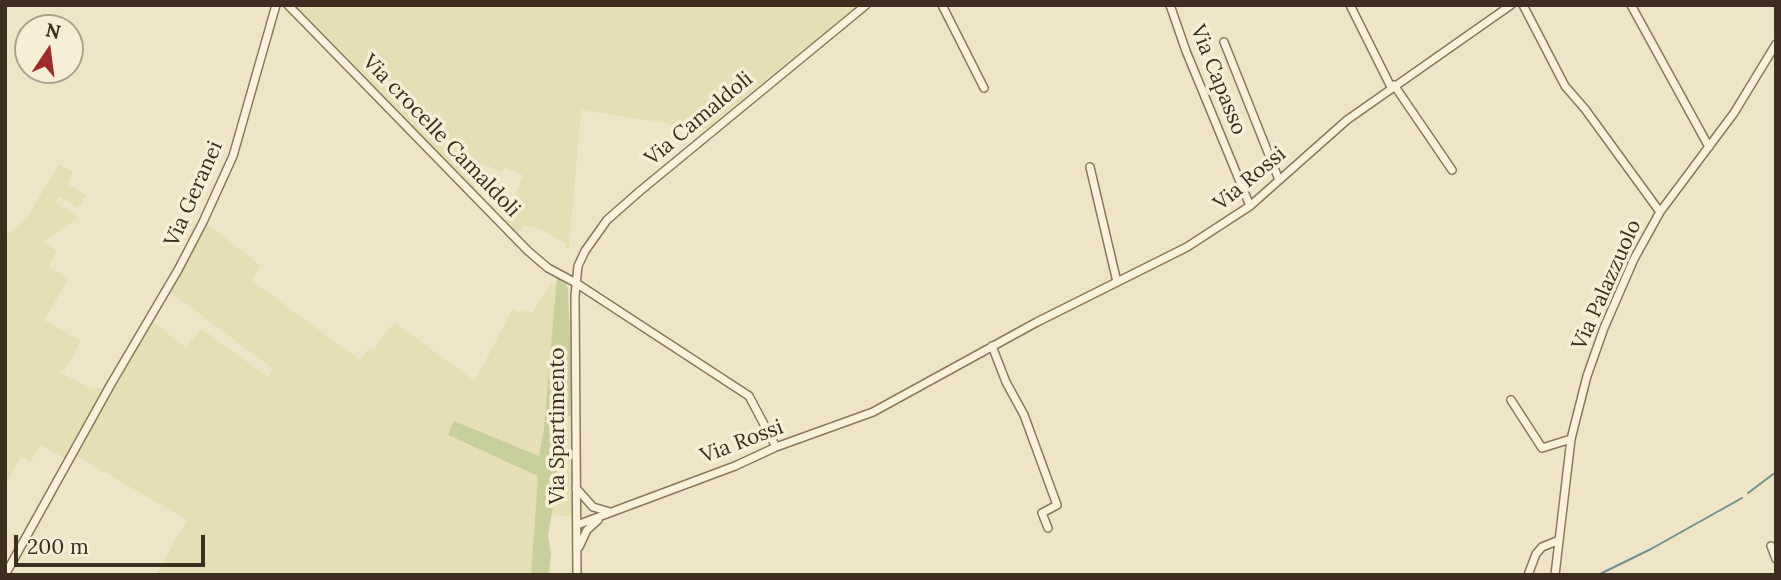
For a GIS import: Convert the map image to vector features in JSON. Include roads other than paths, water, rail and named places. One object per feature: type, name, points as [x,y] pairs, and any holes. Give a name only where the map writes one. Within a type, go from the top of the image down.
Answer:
[{"type":"street","name":"Via Geranei","points":[[5,575],[111,383],[178,270],[226,174],[237,145],[276,5]]},
{"type":"street","name":"Via crocelle Camaldoli","points":[[288,5],[528,251],[548,268],[576,280],[749,396],[776,447]]},
{"type":"street","name":"Via Camaldoli","points":[[576,280],[584,251],[607,220],[866,5]]},
{"type":"street","points":[[942,5],[984,88]]},
{"type":"street","name":"Via Capasso","points":[[1170,5],[1186,51],[1250,206]]},
{"type":"street","points":[[1350,5],[1392,86],[1452,170]]},
{"type":"street","name":"Via Rossi","points":[[577,525],[873,412],[992,346],[1187,247],[1250,206],[1320,142],[1392,86],[1511,5]]},
{"type":"street","points":[[1523,5],[1565,86],[1585,109],[1660,212]]},
{"type":"street","points":[[1631,5],[1709,147]]},
{"type":"street","points":[[1224,42],[1279,180]]},
{"type":"street","name":"Via Palazzuolo","points":[[1555,575],[1571,439],[1578,407],[1604,328],[1634,259],[1660,212],[1734,113],[1776,44]]},
{"type":"street","points":[[1090,167],[1117,282]]},
{"type":"street","name":"Via Spartimento","points":[[576,280],[577,575]]},
{"type":"street","points":[[992,346],[1006,382],[1024,415],[1057,505],[1042,513],[1048,528]]},
{"type":"street","points":[[1511,400],[1542,448],[1571,439]]},
{"type":"street","points":[[576,488],[593,507],[607,514],[587,530],[577,550]]},
{"type":"street","points":[[1528,575],[1536,554],[1542,547],[1557,541]]},
{"type":"street","points":[[1771,546],[1776,559]]},
{"type":"waterway","points":[[1748,493],[1776,472]]},
{"type":"waterway","points":[[1598,575],[1742,498]]}]
